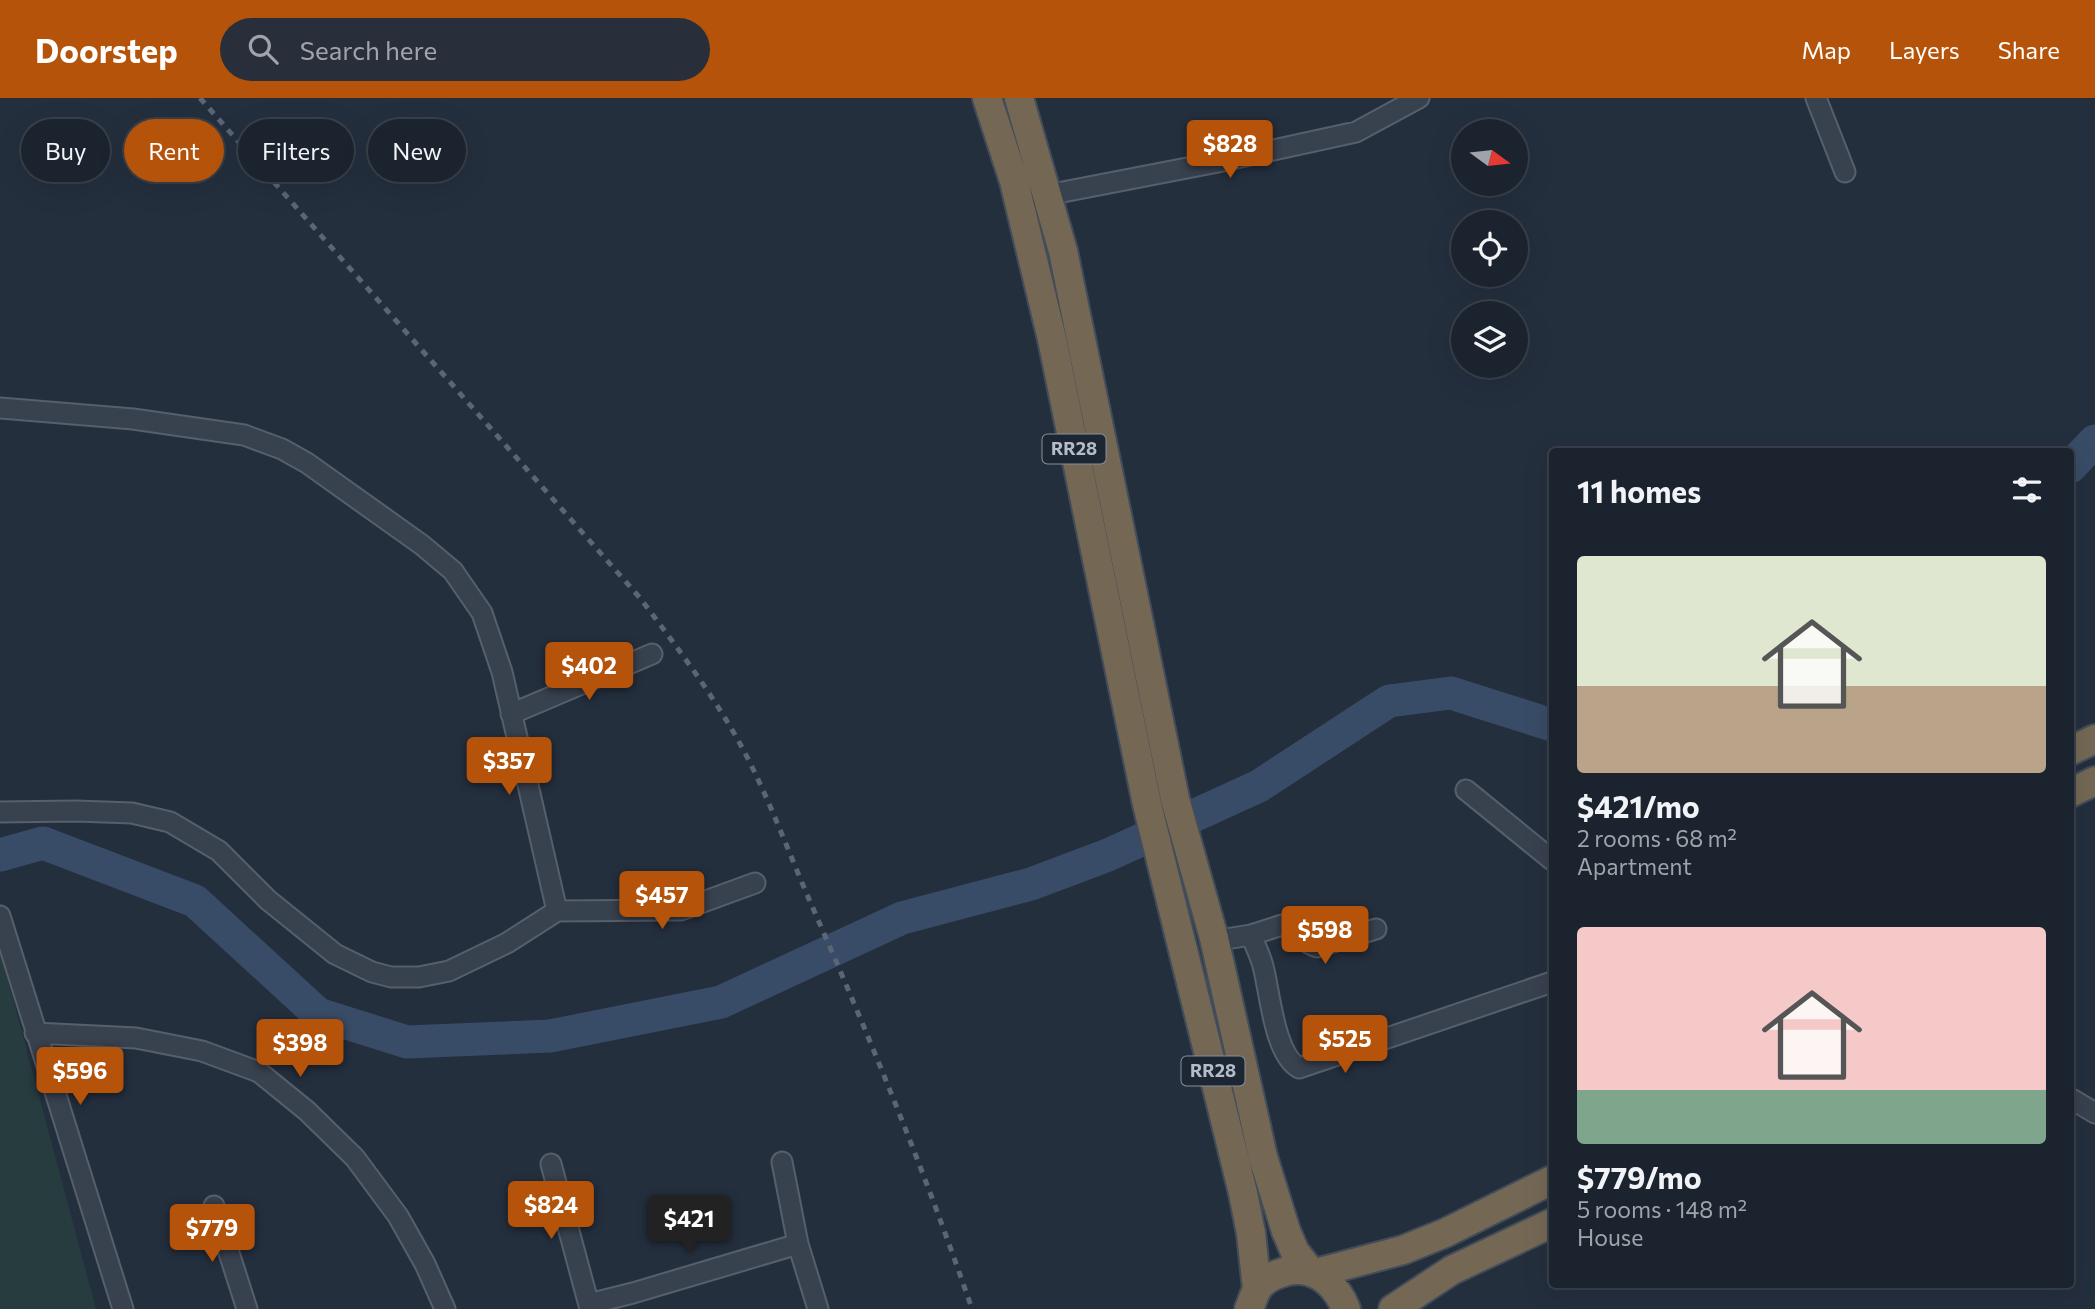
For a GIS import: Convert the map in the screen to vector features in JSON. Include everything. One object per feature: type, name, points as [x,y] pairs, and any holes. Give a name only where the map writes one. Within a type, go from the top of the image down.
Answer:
[{"type":"highway","name":"RR28","points":[[987,98],[1018,201],[1052,339],[1147,804],[1243,1193],[1251,1234],[1253,1299]]},
{"type":"highway","name":"RR28","points":[[1019,98],[1063,251],[1175,799],[1214,938],[1273,1194],[1296,1252],[1313,1272],[1331,1283],[1342,1297],[1346,1309]]},
{"type":"highway","points":[[2074,749],[2095,739]]},
{"type":"highway","points":[[2074,791],[2095,781]]},
{"type":"highway","points":[[1313,1272],[1403,1250],[1549,1181]]},
{"type":"highway","points":[[1393,1309],[1452,1270],[1549,1224]]},
{"type":"highway","name":"RR28","points":[[1253,1299],[1268,1277],[1288,1270],[1313,1272]]},
{"type":"street","points":[[1018,201],[1356,132],[1419,98]]},
{"type":"street","points":[[1816,98],[1845,172]]},
{"type":"street","points":[[0,408],[133,419],[244,435],[282,449],[307,463],[422,545],[453,571],[482,613],[502,672],[557,911]]},
{"type":"street","points":[[512,714],[652,654]]},
{"type":"street","points":[[1466,790],[1549,858]]},
{"type":"street","points":[[0,812],[132,813],[170,822],[219,851],[268,900],[335,954],[372,972],[391,976],[419,978],[449,971],[507,943],[557,911],[681,910],[755,883]]},
{"type":"street","points":[[0,916],[123,1309]]},
{"type":"street","points":[[1214,938],[1226,939],[1282,925],[1294,930],[1308,945],[1317,947],[1376,929]]},
{"type":"street","points":[[1251,934],[1262,964],[1286,1055],[1299,1068],[1549,983]]},
{"type":"street","points":[[35,1032],[136,1038],[202,1051],[259,1072],[307,1111],[355,1158],[398,1216],[425,1264],[445,1309]]},
{"type":"street","points":[[2074,1100],[2095,1113]]},
{"type":"street","points":[[782,1162],[798,1244],[818,1309]]},
{"type":"street","points":[[551,1164],[589,1306],[635,1301],[798,1244]]},
{"type":"street","points":[[214,1206],[247,1309]]},
{"type":"green space","points":[[0,950],[96,1309],[0,1309]]},
{"type":"waterway","points":[[2074,463],[2095,441]]},
{"type":"waterway","points":[[0,855],[43,843],[195,901],[318,1014],[407,1042],[550,1036],[721,1002],[902,918],[1031,884],[1108,855],[1259,786],[1389,701],[1451,693],[1549,724]]},
{"type":"railway","points":[[200,98],[640,598],[718,707],[763,790],[855,1005],[916,1156],[972,1309]]}]
